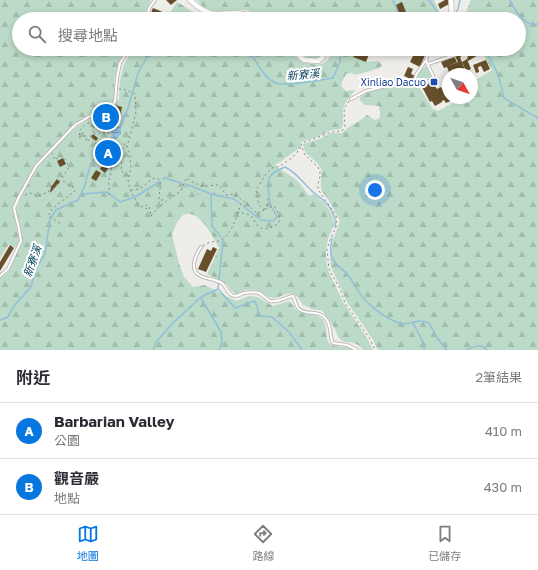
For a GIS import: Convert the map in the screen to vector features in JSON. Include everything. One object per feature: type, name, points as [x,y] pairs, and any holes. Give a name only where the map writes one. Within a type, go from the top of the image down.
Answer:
[{"type":"street","points":[[190,0],[196,6],[208,12]]},
{"type":"street","points":[[451,0],[452,12]]},
{"type":"street","points":[[300,56],[304,60],[318,61],[323,56]]},
{"type":"lane","points":[[148,12],[155,0]]},
{"type":"lane","points":[[0,276],[8,269],[21,241],[14,208],[36,166],[75,125],[92,115],[109,108],[115,102],[120,63],[124,56]]},
{"type":"lane","points":[[414,82],[416,74],[427,56]]},
{"type":"lane","points":[[428,64],[453,56]]},
{"type":"lane","points":[[351,98],[366,91],[386,86],[397,81],[423,83],[432,80],[434,78],[426,60]]},
{"type":"lane","points":[[201,247],[193,264],[198,275],[221,282],[226,286],[231,295],[236,296],[246,293],[259,293],[269,301],[293,296],[298,309],[318,314],[328,321],[333,343],[347,345],[357,350]]},
{"type":"path","points":[[117,89],[127,90],[135,94],[136,112],[127,147]]},
{"type":"path","points":[[266,209],[263,209],[259,205],[256,190],[266,174],[272,168],[280,166],[293,157],[301,147],[302,143],[332,132],[342,131],[345,126],[345,107],[351,98]]},
{"type":"path","points":[[109,194],[109,180],[112,164],[105,155],[108,145],[106,140],[95,146],[96,142],[90,137],[94,133],[94,124],[107,123],[118,115],[117,105]]},
{"type":"path","points":[[92,115],[107,123]]},
{"type":"path","points":[[104,123],[96,120],[86,124],[80,130],[79,138],[86,136],[87,142],[95,133],[97,135],[102,132],[106,132],[109,133],[108,135]]},
{"type":"path","points":[[109,160],[113,162],[126,143],[130,156],[131,167],[128,181],[131,191],[139,205],[147,209],[146,205],[149,206],[151,216],[167,200],[181,191],[186,178],[194,183],[206,186],[219,185],[224,190],[226,195],[232,194],[240,197],[257,214],[274,206],[277,210],[280,222],[273,227],[263,230],[258,227],[254,218],[250,215],[238,212]]},
{"type":"path","points":[[301,147],[306,155],[318,166],[320,172],[318,189],[336,215],[337,225],[327,250],[329,269],[340,289],[345,303],[370,339],[375,350]]},
{"type":"path","points":[[19,197],[31,193],[40,196],[51,191],[69,167],[66,160],[62,156],[55,160],[50,151]]},
{"type":"path","points":[[111,169],[118,163],[119,155]]},
{"type":"path","points":[[119,155],[122,165],[121,171],[128,177]]},
{"type":"path","points":[[131,191],[143,187],[154,178],[158,178],[161,181],[159,193],[160,200],[167,200]]},
{"type":"path","points":[[60,180],[73,187],[75,191],[53,208],[48,216],[60,223]]},
{"type":"path","points":[[266,209],[268,198]]},
{"type":"path","points":[[201,247],[210,242],[219,242],[227,235],[235,221],[243,201]]},
{"type":"green space","points":[[0,0],[151,0],[146,12],[12,12],[12,56],[122,56],[119,61],[114,81],[114,100],[108,106],[92,113],[75,124],[35,165],[13,208],[19,241],[16,248],[9,244],[0,259]]},
{"type":"green space","points":[[197,0],[434,0],[440,12],[250,12],[246,10],[216,11],[210,10],[201,5]]},
{"type":"green space","points":[[471,0],[538,0],[538,350],[378,350],[372,338],[347,302],[331,267],[330,258],[333,240],[340,221],[322,191],[321,169],[319,165],[306,153],[303,144],[332,133],[342,133],[367,115],[375,120],[380,118],[379,106],[365,105],[360,100],[360,97],[367,93],[381,89],[396,87],[419,87],[433,109],[438,111],[451,104],[478,104],[478,78],[492,70],[484,56],[526,56],[526,12],[466,12]]},
{"type":"green space","points":[[177,2],[193,12],[171,12]]},
{"type":"green space","points":[[129,56],[295,56],[308,63],[321,64],[327,61],[330,56],[353,56],[366,62],[378,61],[382,65],[380,68],[356,75],[351,73],[346,74],[341,86],[346,91],[355,90],[344,107],[343,124],[341,129],[332,130],[301,142],[300,148],[275,165],[296,180],[309,196],[314,194],[325,204],[332,214],[334,224],[328,239],[326,250],[328,270],[343,302],[367,338],[373,350],[363,350],[357,344],[341,340],[323,311],[312,309],[303,305],[299,298],[294,295],[288,294],[272,298],[255,290],[244,291],[237,294],[231,291],[227,284],[207,274],[219,248],[210,233],[198,218],[194,215],[185,214],[177,222],[172,235],[184,277],[193,287],[205,285],[236,301],[249,296],[258,297],[273,306],[289,301],[299,312],[316,315],[321,318],[325,324],[327,338],[330,344],[355,350],[0,350],[0,278],[8,272],[22,243],[21,228],[16,209],[25,189],[38,167],[67,135],[90,118],[108,111],[119,99],[123,66]]},
{"type":"green space","points":[[305,56],[319,56],[315,58],[308,58]]},
{"type":"green space","points":[[426,66],[432,78],[417,79],[420,71]]},
{"type":"green space","points":[[185,181],[215,193],[218,201],[214,205],[200,194],[200,197],[197,197],[195,191],[192,189],[182,187]]},
{"type":"water","points":[[121,126],[121,134],[114,141],[111,133],[113,128]]},
{"type":"building","points":[[166,0],[177,0],[171,5]]},
{"type":"building","points":[[445,0],[450,0],[451,3],[440,9],[438,4]]},
{"type":"building","points":[[402,2],[406,12],[399,12],[396,5]]},
{"type":"building","points":[[153,8],[163,12],[151,12]]},
{"type":"building","points":[[353,56],[368,56],[366,62]]},
{"type":"building","points":[[413,56],[425,56],[420,67],[410,62]]},
{"type":"building","points":[[454,56],[457,62],[448,66],[458,62],[455,56],[462,56],[460,57],[464,68],[444,68],[441,62]]},
{"type":"building","points":[[468,56],[477,56],[468,61]]},
{"type":"building","points":[[467,59],[471,68],[465,68],[462,62]]},
{"type":"building","points":[[486,60],[490,69],[484,72],[481,66],[478,67],[479,72],[478,72],[478,68],[474,68],[473,65]]},
{"type":"building","points":[[408,67],[413,69],[411,74],[416,76],[413,80],[404,76]]},
{"type":"building","points":[[435,81],[437,84],[435,86],[437,89],[441,87],[442,89],[442,102],[435,106],[432,101],[430,102],[422,87]]},
{"type":"building","points":[[114,105],[122,107],[120,115],[112,113]]},
{"type":"building","points":[[103,113],[110,117],[108,121],[101,118]]},
{"type":"building","points":[[93,134],[98,138],[96,141],[91,137]]},
{"type":"building","points":[[63,158],[66,164],[60,167],[57,161]]},
{"type":"building","points":[[106,160],[111,164],[105,173],[100,169]]},
{"type":"building","points":[[96,170],[101,173],[96,181],[91,178]]},
{"type":"building","points":[[57,179],[60,182],[50,193],[51,187]]},
{"type":"building","points":[[10,245],[14,248],[0,271],[0,262]]},
{"type":"building","points":[[213,247],[217,249],[206,272],[198,269],[207,249],[211,251]]},
{"type":"waterway","points":[[393,0],[398,12]]},
{"type":"waterway","points":[[429,0],[437,12]]},
{"type":"waterway","points":[[456,12],[460,0]]},
{"type":"waterway","points":[[510,0],[517,12]]},
{"type":"waterway","points":[[526,22],[538,24]]},
{"type":"waterway","name":"新寮溪","points":[[120,128],[128,108],[138,73],[147,57],[150,56]]},
{"type":"waterway","name":"新寮溪","points":[[249,56],[253,57],[262,72],[271,81],[280,84],[303,83],[333,78],[340,62],[340,56]]},
{"type":"waterway","name":"新寮溪","points":[[488,56],[499,78],[504,98],[538,118]]},
{"type":"waterway","name":"新寮溪","points":[[109,141],[113,135]]},
{"type":"waterway","name":"新寮溪","points":[[0,320],[8,317],[13,307],[31,287],[38,265],[45,254],[50,219],[56,210],[78,200],[84,188],[91,163],[106,145]]},
{"type":"waterway","points":[[271,205],[268,180],[273,173],[285,167],[296,174],[328,205],[335,219],[335,227]]},
{"type":"waterway","points":[[163,179],[165,178],[181,183]]},
{"type":"waterway","points":[[82,194],[107,192],[120,202],[135,197],[159,182]]},
{"type":"waterway","points":[[186,184],[211,194],[212,226],[221,237]]},
{"type":"waterway","points":[[211,194],[234,199],[239,203]]},
{"type":"waterway","points":[[243,206],[261,220],[273,221],[277,217],[273,209]]},
{"type":"waterway","points":[[332,238],[332,259],[349,276],[360,294],[373,308],[401,324],[420,321],[429,323],[437,338],[447,350]]},
{"type":"waterway","points":[[153,350],[157,341],[173,323],[201,297],[218,289],[223,240]]},
{"type":"waterway","points":[[218,289],[235,308],[255,301],[260,316],[272,317],[289,332],[302,350]]},
{"type":"waterway","points":[[201,298],[221,332],[222,343],[219,350]]},
{"type":"waterway","points":[[413,323],[424,344],[424,350]]},
{"type":"waterway","points":[[467,350],[475,346],[482,346],[487,350]]},
{"type":"place","name":"Xinliao Dacuo","points":[[434,82]]},
{"type":"place","name":"觀音嚴","points":[[106,117]]},
{"type":"place","name":"Barbarian Valley","points":[[108,153]]}]
